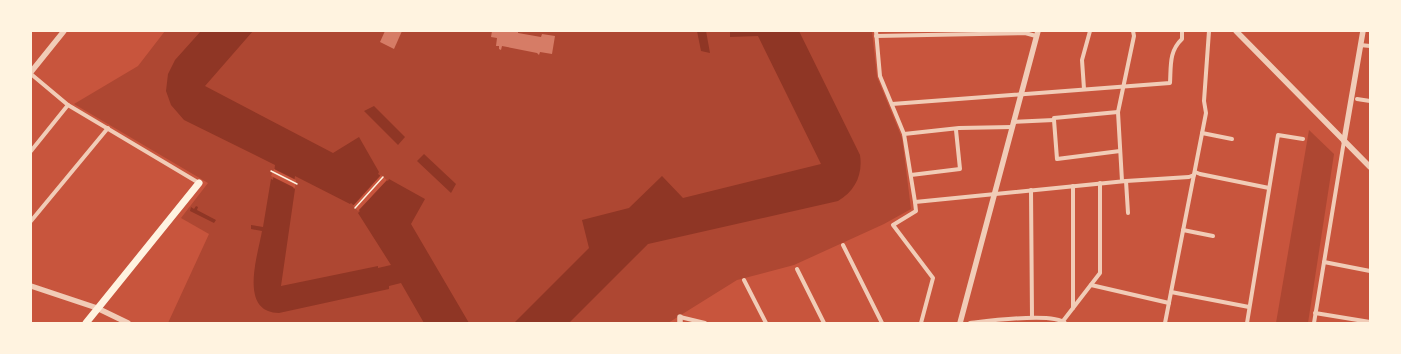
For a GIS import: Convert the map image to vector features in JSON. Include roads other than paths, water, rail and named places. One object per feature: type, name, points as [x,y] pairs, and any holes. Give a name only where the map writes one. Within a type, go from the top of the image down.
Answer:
[{"type":"main road","points":[[86,323],[199,183]]},
{"type":"street","points":[[64,31],[31,73],[68,105],[199,183]]},
{"type":"street","points":[[876,31],[880,76],[904,134],[916,211],[893,225],[933,278],[921,323]]},
{"type":"street","points":[[1084,89],[1082,60],[1090,31]]},
{"type":"street","points":[[1128,213],[1120,152],[1118,112],[1134,36],[1133,31]]},
{"type":"street","points":[[892,104],[1021,93],[1170,83],[1172,53],[1175,45],[1182,39],[1182,31]]},
{"type":"street","points":[[1165,323],[1206,114],[1204,101],[1209,31]]},
{"type":"street","points":[[1236,31],[1370,167]]},
{"type":"street","points":[[1314,323],[1363,31]]},
{"type":"street","points":[[876,36],[1000,32],[1037,34],[960,323]]},
{"type":"street","points":[[1360,45],[1370,46]]},
{"type":"street","points":[[1357,99],[1370,101]]},
{"type":"street","points":[[31,151],[68,105]]},
{"type":"street","points":[[904,134],[1013,125],[1054,120],[1054,118],[1118,112]]},
{"type":"street","points":[[1054,120],[1057,159],[1120,152]]},
{"type":"street","points":[[31,222],[108,128]]},
{"type":"street","points":[[910,174],[960,169],[956,130]]},
{"type":"street","points":[[1202,133],[1232,139]]},
{"type":"street","points":[[1247,323],[1278,135],[1303,139]]},
{"type":"street","points":[[915,202],[1100,183],[1189,177],[1194,173],[1269,188]]},
{"type":"street","points":[[970,323],[1032,317],[1064,322],[1100,274],[1100,183]]},
{"type":"street","points":[[1073,186],[1073,309]]},
{"type":"street","points":[[1031,190],[1032,317]]},
{"type":"street","points":[[1183,230],[1213,236]]},
{"type":"street","points":[[843,245],[882,323]]},
{"type":"street","points":[[1324,262],[1370,271]]},
{"type":"street","points":[[797,269],[824,323]]},
{"type":"street","points":[[744,280],[766,323]]},
{"type":"street","points":[[1091,285],[1169,303]]},
{"type":"street","points":[[31,286],[97,308],[128,323]]},
{"type":"street","points":[[1171,292],[1249,307]]},
{"type":"street","points":[[1316,313],[1370,322]]},
{"type":"street","points":[[680,320],[706,323]]}]
